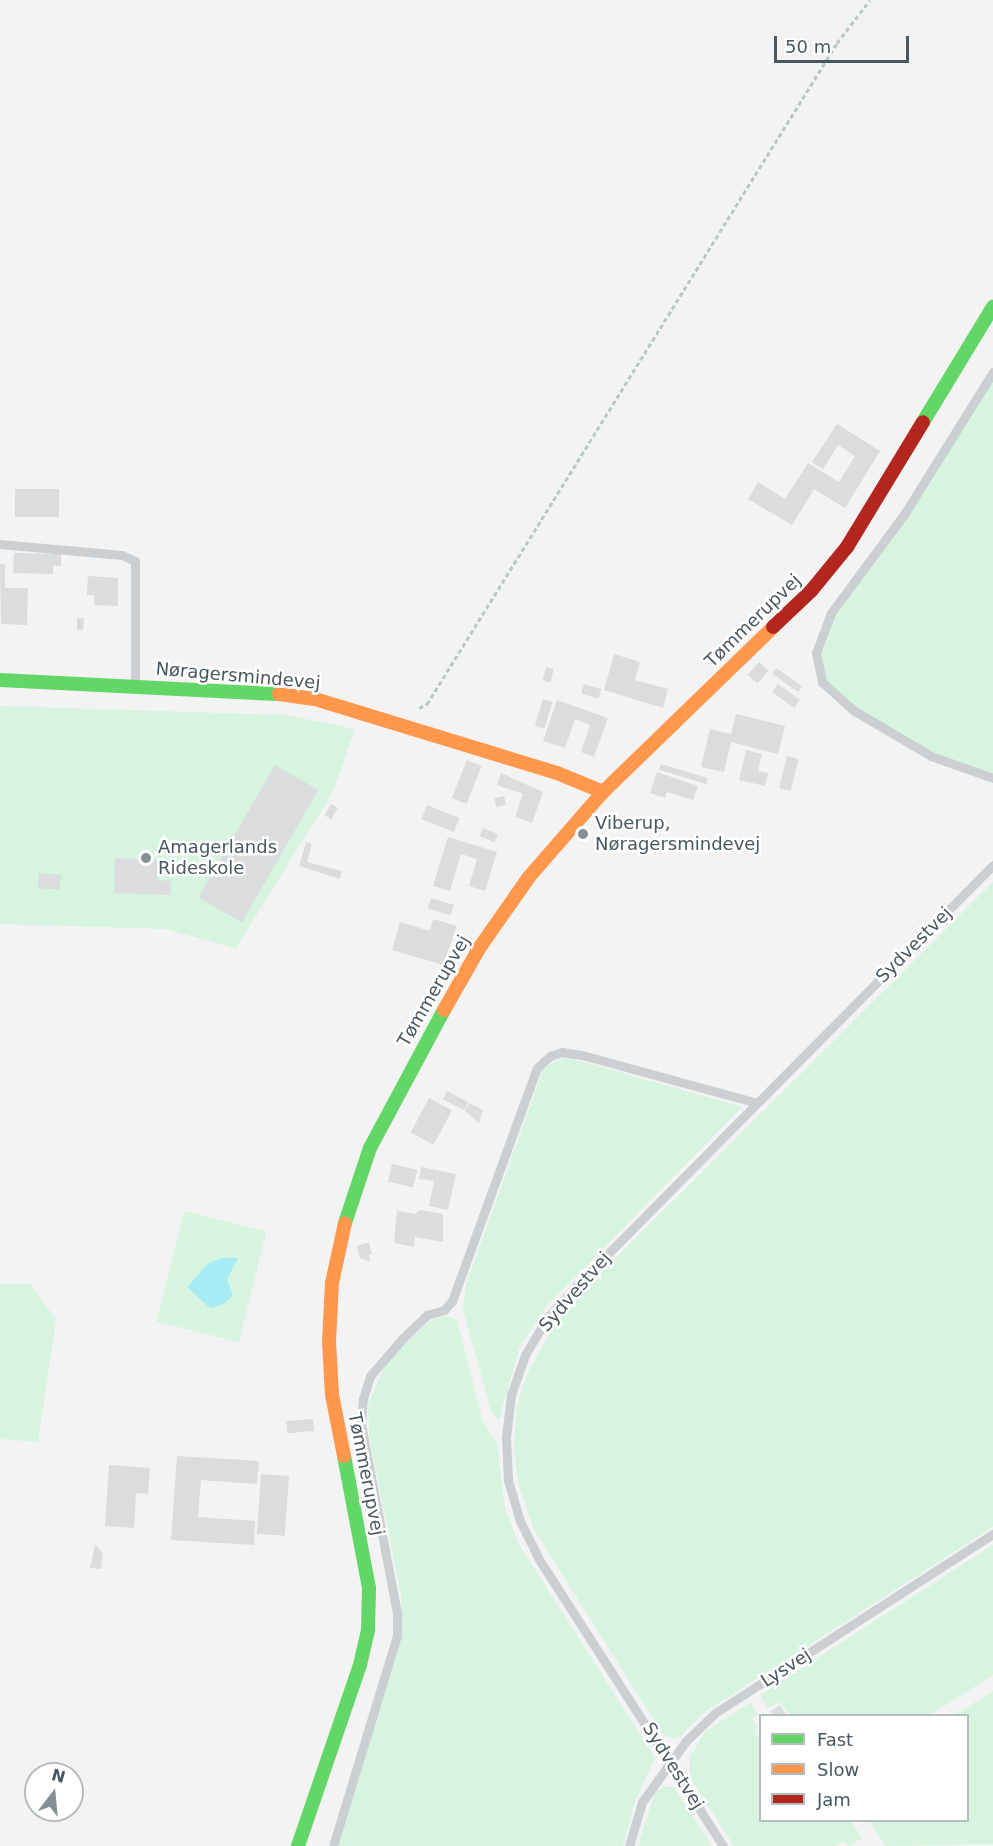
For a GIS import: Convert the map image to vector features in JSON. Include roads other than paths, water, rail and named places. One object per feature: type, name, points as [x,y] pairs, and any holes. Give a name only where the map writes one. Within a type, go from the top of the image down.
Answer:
[{"type":"street","name":"Tømmerupvej","points":[[298,1846],[360,1665],[368,1630],[369,1588],[332,1395],[329,1342],[332,1283],[346,1218],[370,1149],[480,947],[530,877],[603,792],[811,591],[847,547],[993,307]]},
{"type":"street","name":"Nøragersmindevej","points":[[0,680],[135,684],[315,699],[557,773],[603,792]]},
{"type":"lane","points":[[993,372],[905,513],[831,613],[816,653],[822,682],[832,695],[853,710],[931,756],[993,778]]},
{"type":"lane","points":[[0,544],[122,555],[135,561],[135,684]]},
{"type":"lane","name":"Sydvestvej","points":[[723,1846],[539,1559],[520,1521],[508,1480],[507,1427],[512,1395],[525,1355],[547,1318],[993,865]]},
{"type":"lane","points":[[333,1846],[397,1636],[397,1613],[361,1425],[363,1399],[370,1376],[402,1339],[427,1315],[444,1310],[452,1301],[537,1068],[550,1056],[562,1052],[582,1055],[757,1103]]},
{"type":"lane","name":"Lysvej","points":[[629,1846],[642,1802],[686,1741],[715,1713],[993,1534]]},
{"type":"water","points":[[221,1258],[238,1258],[227,1279],[233,1296],[223,1304],[210,1308],[187,1287],[209,1263]]},
{"type":"place","name":"Viberup, Nøragersmindevej","points":[[583,834]]},
{"type":"place","name":"Amagerlands Rideskole","points":[[146,858]]}]
